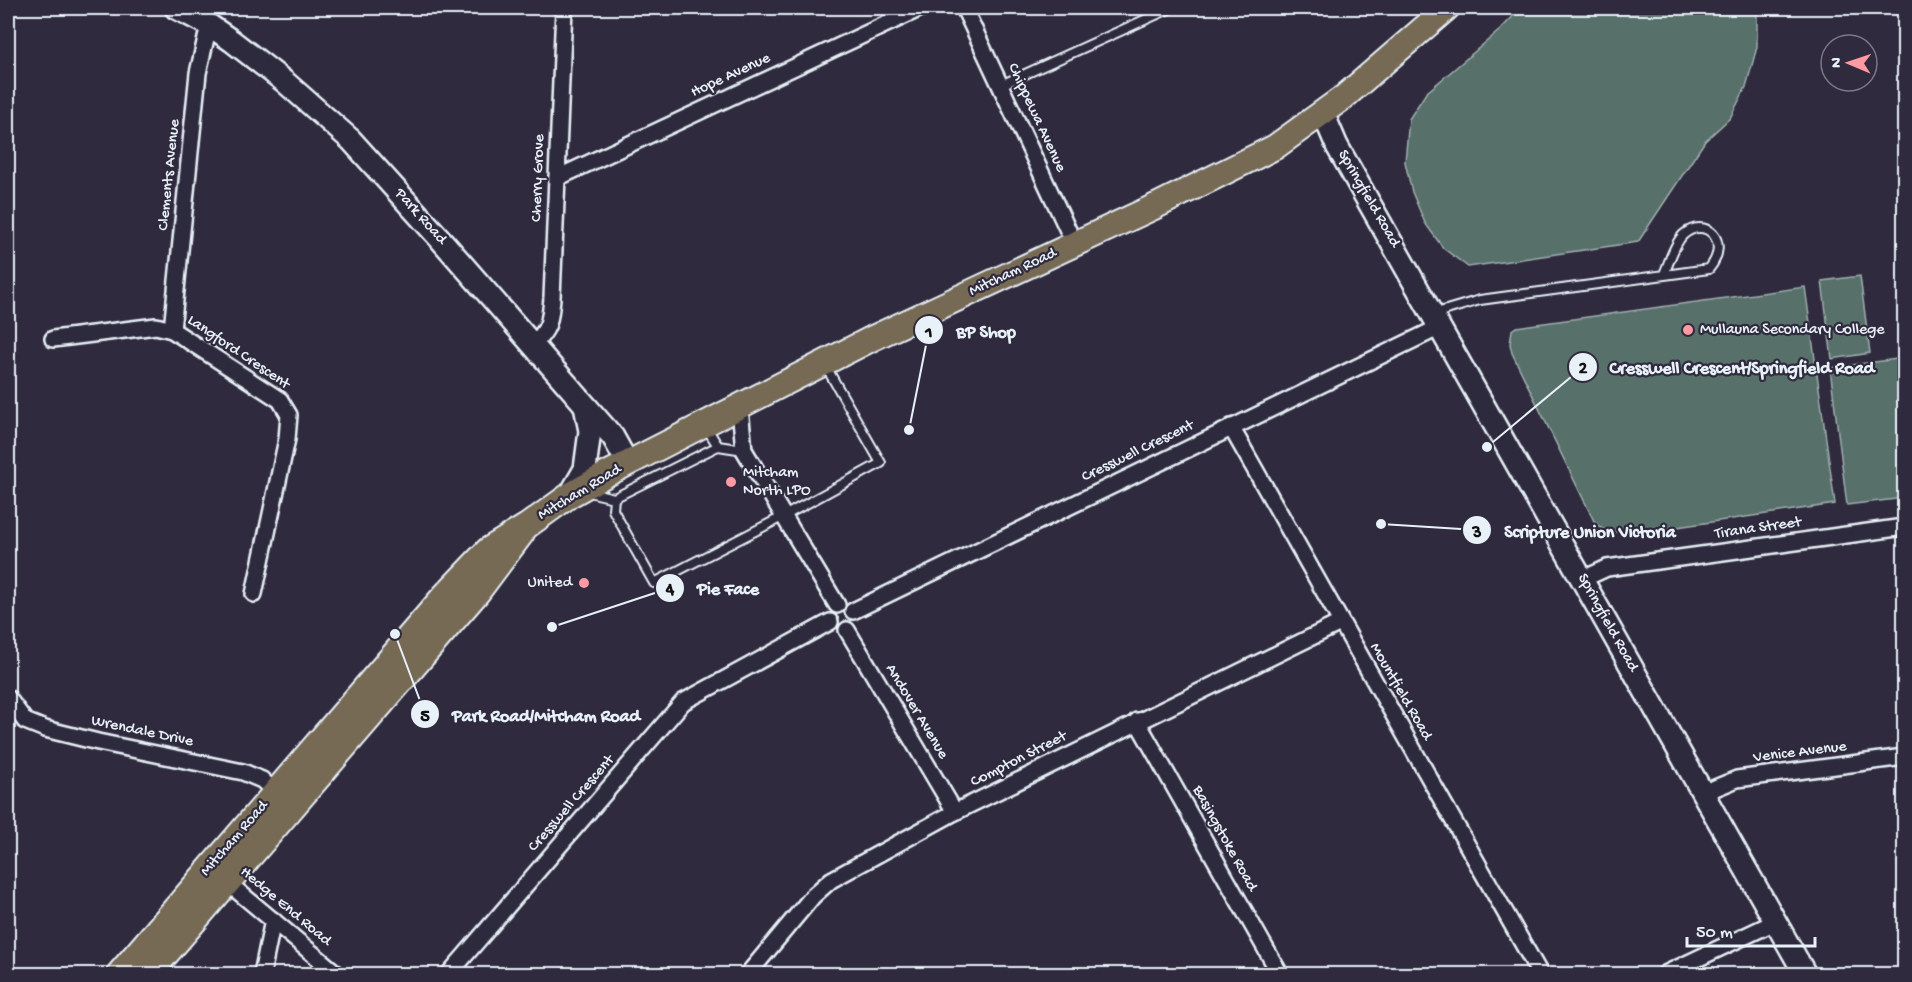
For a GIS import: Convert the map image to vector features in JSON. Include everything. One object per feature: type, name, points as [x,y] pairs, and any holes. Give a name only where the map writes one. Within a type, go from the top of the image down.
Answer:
[{"type":"main road","name":"Park Road","points":[[178,8],[209,25],[285,82],[351,140],[585,405],[619,445],[628,464]]},
{"type":"main road","name":"Mitcham Road","points":[[149,975],[276,793],[451,588],[488,550],[575,492],[824,363],[1156,206],[1275,147],[1323,113],[1447,8]]},
{"type":"main road","name":"Springfield Road","points":[[1323,113],[1337,146],[1805,975]]},
{"type":"main road","points":[[575,492],[585,469],[590,431],[585,405]]},
{"type":"main road","name":"Mitcham Road","points":[[119,975],[219,876],[293,809],[477,593],[527,526]]},
{"type":"main road","points":[[276,793],[293,809]]},
{"type":"street","name":"Cherry Grove","points":[[533,345],[547,332],[550,322],[564,8]]},
{"type":"street","name":"Hope Avenue","points":[[557,178],[921,8]]},
{"type":"street","name":"Chippewa Avenue","points":[[964,8],[1074,243]]},
{"type":"street","name":"Clements Avenue","points":[[172,330],[198,74],[209,25]]},
{"type":"street","name":"Cresswell Crescent","points":[[853,611],[1231,427],[1436,320]]},
{"type":"street","name":"Langford Crescent","points":[[53,339],[156,326],[172,330],[280,400],[289,415],[287,439],[254,594]]},
{"type":"street","points":[[740,408],[744,450],[837,605]]},
{"type":"street","name":"Mountfield Road","points":[[1231,427],[1540,975]]},
{"type":"street","name":"Tirana Street","points":[[1583,579],[1607,568],[1905,527]]},
{"type":"street","points":[[837,605],[848,605],[853,611],[855,620],[847,630],[834,628],[830,622],[829,614],[837,605]]},
{"type":"street","name":"Cresswell Crescent","points":[[449,975],[683,702],[830,622]]},
{"type":"street","name":"Compton Street","points":[[748,975],[813,896],[831,880],[955,812],[1340,623]]},
{"type":"street","name":"Andover Avenue","points":[[847,630],[955,812]]},
{"type":"street","name":"Wrendale Drive","points":[[8,698],[25,721],[45,729],[243,772],[262,780],[276,793]]},
{"type":"street","name":"Basingstoke Road","points":[[1137,721],[1280,975]]},
{"type":"street","name":"Venice Avenue","points":[[1703,793],[1737,779],[1905,757]]},
{"type":"street","name":"Hedge End Road","points":[[219,876],[337,975]]},
{"type":"street","points":[[262,975],[273,920]]},
{"type":"street","points":[[1665,975],[1775,922]]},
{"type":"lane","points":[[1001,85],[1171,8]]},
{"type":"lane","points":[[1436,320],[1480,300],[1709,269],[1719,254],[1718,242],[1714,234],[1705,229],[1694,228],[1682,236],[1664,274]]},
{"type":"lane","points":[[614,498],[613,510],[654,583],[881,463],[824,363]]},
{"type":"lane","points":[[705,425],[718,446]]},
{"type":"lane","points":[[575,492],[614,498],[718,446],[744,450]]},
{"type":"green space","points":[[1521,8],[1757,8],[1757,47],[1746,87],[1730,118],[1705,141],[1638,242],[1468,267],[1443,248],[1425,223],[1412,192],[1405,162],[1409,119],[1426,93],[1500,30]]},
{"type":"green space","points":[[1860,276],[1870,353],[1832,359],[1822,281]]},
{"type":"green space","points":[[1805,287],[1835,504],[1629,534],[1604,530],[1595,523],[1512,353],[1510,344],[1512,330],[1516,327]]},
{"type":"green space","points":[[1904,358],[1904,498],[1847,505],[1830,368]]},
{"type":"place","name":"Mullauna Secondary College","points":[[1688,330]]},
{"type":"place","name":"BP Shop","points":[[909,430]]},
{"type":"place","name":"Cresswell Crescent/Springfield Road","points":[[1487,447]]},
{"type":"place","name":"Mitcham North LPO","points":[[731,482]]},
{"type":"place","name":"Scripture Union Victoria","points":[[1381,524]]},
{"type":"place","name":"United","points":[[584,583]]},
{"type":"place","name":"Pie Face","points":[[552,627]]},
{"type":"place","name":"Park Road/Mitcham Road","points":[[395,634]]}]
